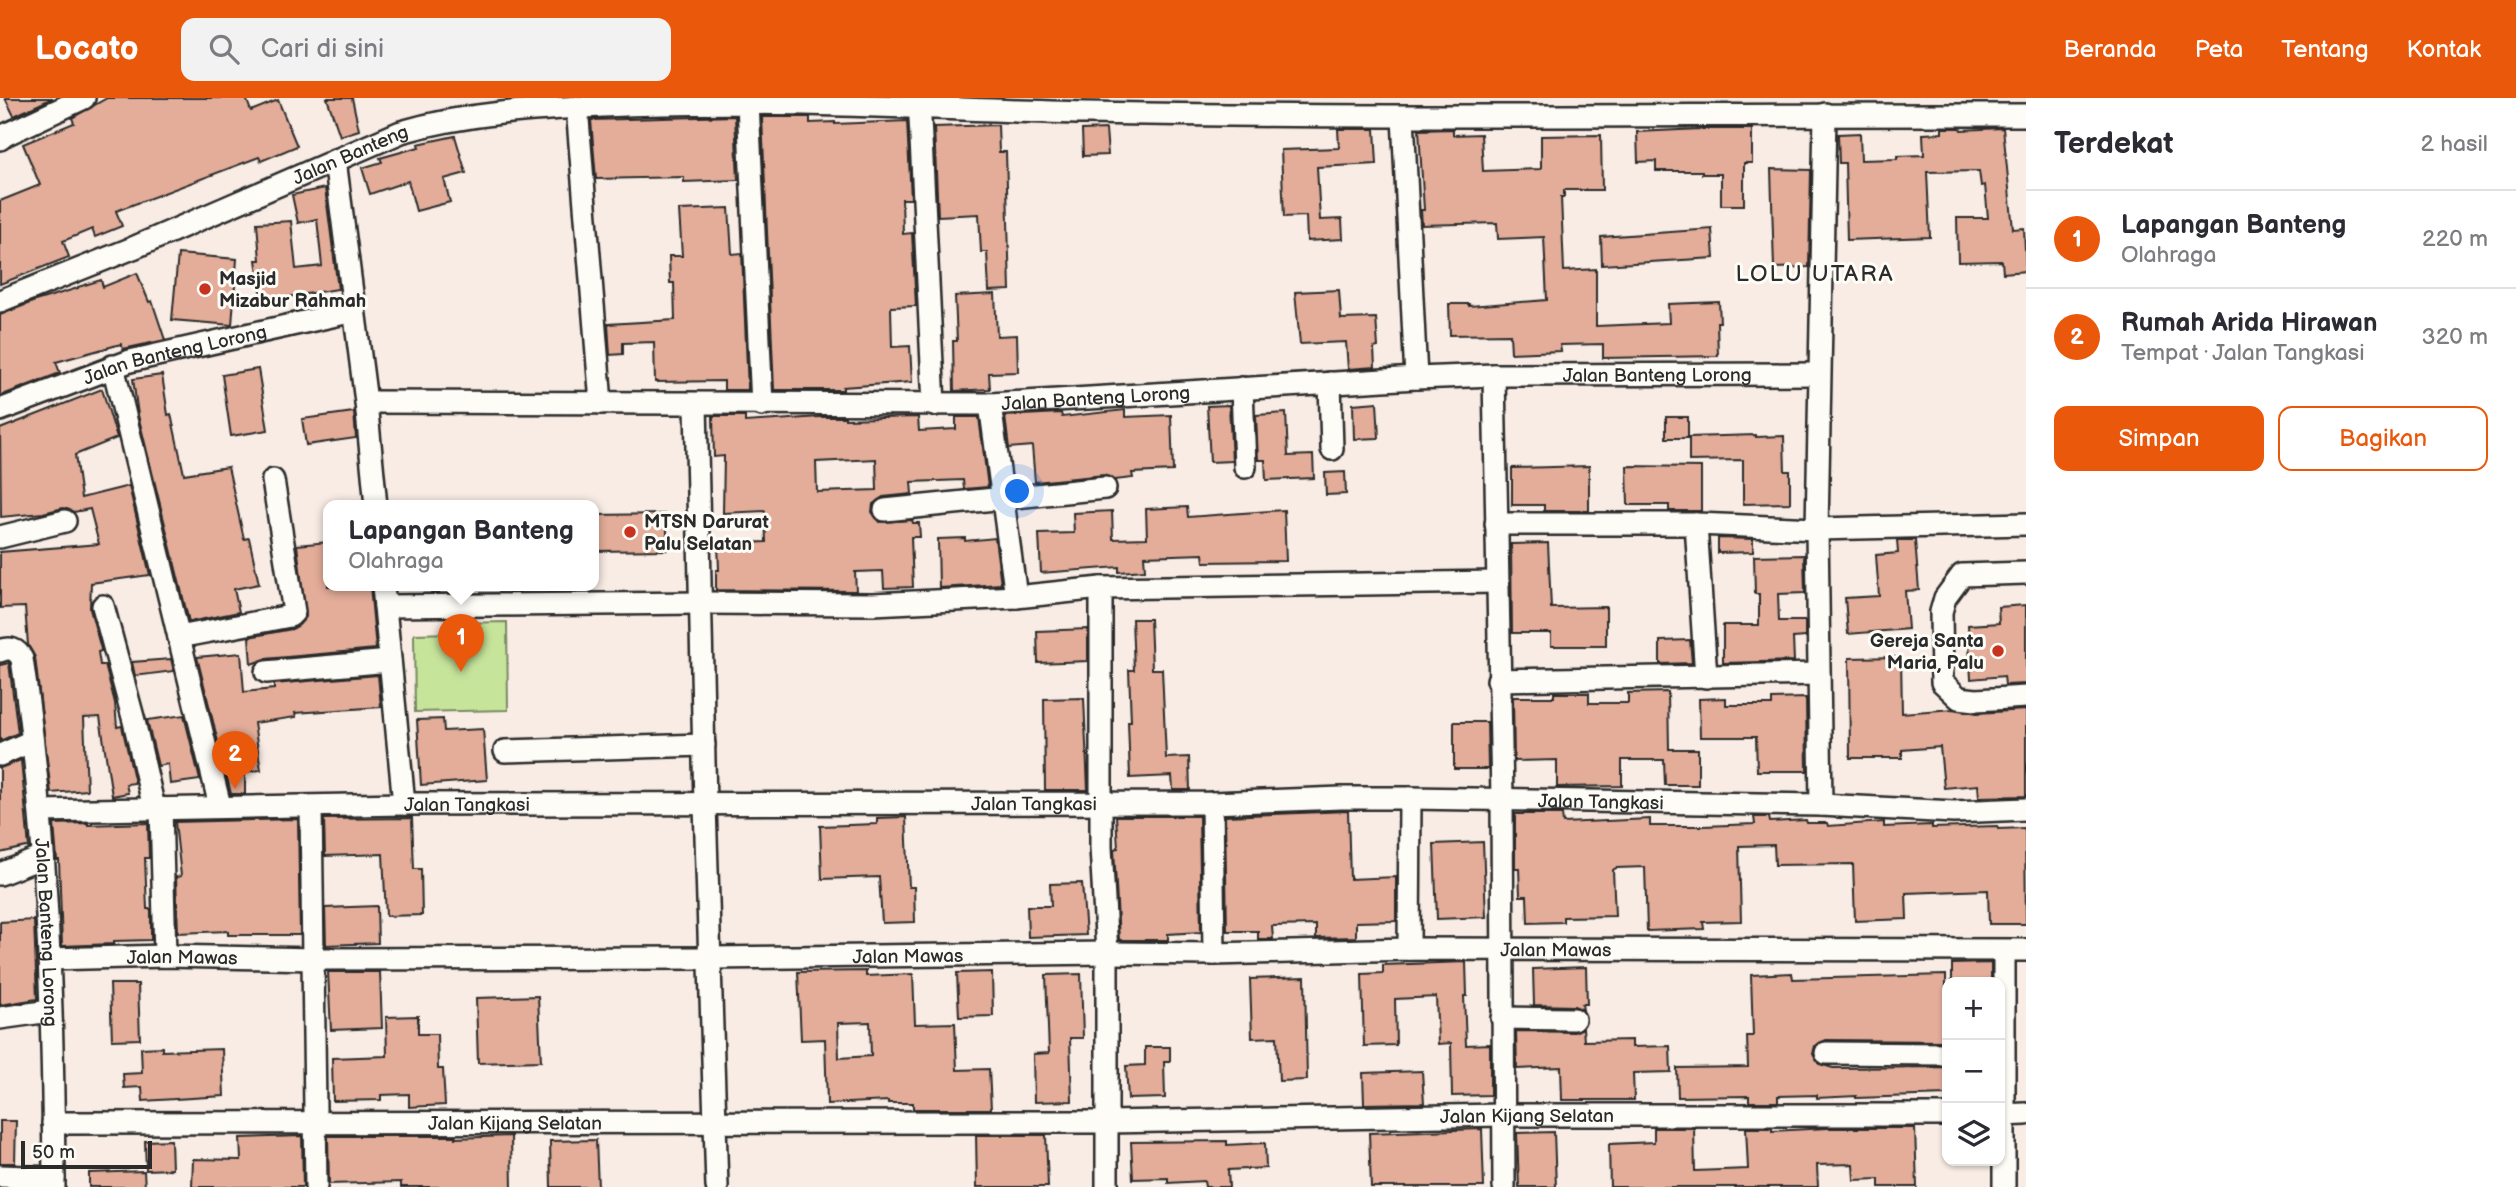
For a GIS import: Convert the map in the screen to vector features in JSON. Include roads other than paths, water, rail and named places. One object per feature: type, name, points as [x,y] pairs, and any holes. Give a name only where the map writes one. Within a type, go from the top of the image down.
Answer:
[{"type":"street","points":[[2,133],[84,98]]},
{"type":"street","points":[[740,101],[762,405]]},
{"type":"street","name":"Jalan Banteng","points":[[0,301],[420,127],[502,112],[577,107],[603,102],[1069,105],[1403,117],[1462,108],[1544,107],[1825,114],[1880,107],[2026,116]]},
{"type":"street","points":[[919,103],[934,405]]},
{"type":"street","points":[[577,107],[601,403]]},
{"type":"street","points":[[1821,805],[1817,528],[1825,114]]},
{"type":"street","points":[[1403,117],[1416,378]]},
{"type":"street","points":[[335,160],[366,402],[375,500]]},
{"type":"street","name":"Jalan Banteng Lorong","points":[[0,410],[113,366],[354,311]]},
{"type":"street","points":[[113,366],[220,806]]},
{"type":"street","name":"Jalan Banteng Lorong","points":[[366,402],[990,404],[1494,375],[1819,374]]},
{"type":"street","points":[[1494,375],[1502,799],[1504,1187]]},
{"type":"street","points":[[1330,383],[1332,449]]},
{"type":"street","points":[[1242,388],[1245,467]]},
{"type":"street","points":[[696,404],[716,1187]]},
{"type":"street","points":[[990,404],[1016,597]]},
{"type":"street","points":[[179,637],[290,616],[294,612],[273,480]]},
{"type":"street","points":[[885,510],[1105,488]]},
{"type":"street","points":[[0,537],[65,521]]},
{"type":"street","points":[[1496,524],[1696,524],[1817,528],[2026,524]]},
{"type":"street","points":[[1696,524],[1706,677]]},
{"type":"street","points":[[2026,573],[1962,575],[1945,598],[1941,612],[1942,682],[1959,698],[1976,700],[2026,697]]},
{"type":"street","points":[[404,804],[384,596],[873,604],[1016,597],[1101,588],[1498,582]]},
{"type":"street","points":[[1101,588],[1101,847],[1107,953],[1107,1187]]},
{"type":"street","points":[[103,606],[158,808],[165,956]]},
{"type":"street","name":"Jalan Banteng Lorong","points":[[0,651],[14,650],[19,652],[22,659],[33,741],[49,959],[52,1123]]},
{"type":"street","points":[[266,672],[390,661]]},
{"type":"street","points":[[1498,680],[1819,674]]},
{"type":"street","points":[[0,755],[33,741]]},
{"type":"street","points":[[505,751],[704,745]]},
{"type":"street","name":"Jalan Tangkasi","points":[[40,811],[404,804],[1212,803],[1341,798],[1821,805],[1954,812],[2026,809]]},
{"type":"street","points":[[1409,949],[1410,798]]},
{"type":"street","points":[[1212,803],[1214,954]]},
{"type":"street","points":[[311,807],[316,1187]]},
{"type":"street","points":[[0,874],[43,857]]},
{"type":"street","name":"Jalan Mawas","points":[[49,959],[165,956],[314,959],[710,958],[1214,954],[1409,949],[2026,950]]},
{"type":"street","points":[[2002,1040],[2004,951]]},
{"type":"street","points":[[0,1018],[50,1011]]},
{"type":"street","points":[[1502,1017],[1574,1019]]},
{"type":"street","points":[[1826,1053],[1942,1054]]},
{"type":"street","points":[[2005,1115],[2026,1114]]},
{"type":"street","name":"Jalan Kijang Selatan","points":[[52,1123],[1106,1122],[1503,1115],[1942,1115]]},
{"type":"street","points":[[0,1176],[54,1183],[52,1123]]},
{"type":"street","points":[[2003,1166],[2004,1187]]},
{"type":"place","name":"Masjid Mizabur Rahmah","points":[[205,289]]},
{"type":"place","name":"MTSN Darurat Palu Selatan","points":[[630,532]]},
{"type":"place","name":"Gereja Santa Maria, Palu","points":[[1998,651]]},
{"type":"place","name":"Lapangan Banteng","points":[[461,672]]},
{"type":"place","name":"Rumah Arida Hirawan","points":[[235,789]]},
{"type":"district","name":"LOLU UTARA","points":[[1815,273]]}]
